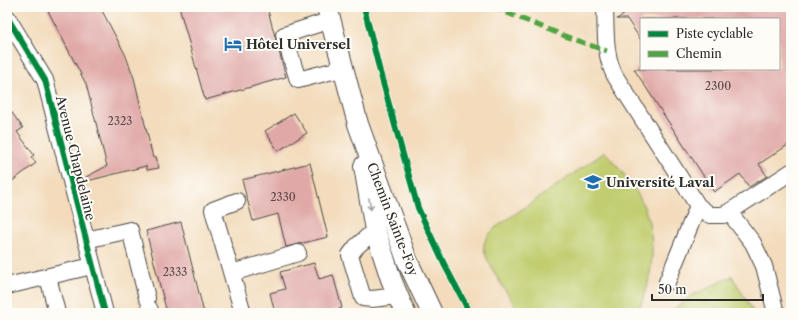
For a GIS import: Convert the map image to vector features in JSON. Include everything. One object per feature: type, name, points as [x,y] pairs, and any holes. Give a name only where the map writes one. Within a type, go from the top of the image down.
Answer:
[{"type":"main road","name":"Chemin Sainte-Foy","points":[[329,13],[358,124],[375,230],[401,305]]},
{"type":"main road","name":"Chemin Sainte-Foy","points":[[358,124],[407,260],[432,313]]},
{"type":"street","points":[[605,7],[608,57],[611,69],[637,113],[698,206],[710,215],[723,215],[791,172]]},
{"type":"street","points":[[329,13],[284,35],[298,80],[344,68]]},
{"type":"street","name":"Avenue Chapdelaine","points":[[7,17],[44,80],[105,313]]},
{"type":"street","points":[[237,201],[213,210],[232,273],[242,313]]},
{"type":"street","points":[[666,282],[698,206]]},
{"type":"street","points":[[729,212],[752,243],[764,266],[776,313]]},
{"type":"street","points":[[86,240],[130,230],[149,306]]},
{"type":"street","points":[[375,230],[356,247],[350,256],[358,284],[363,298],[401,305]]},
{"type":"street","points":[[232,273],[298,253]]},
{"type":"street","points":[[7,286],[92,266]]},
{"type":"street","points":[[48,277],[57,313]]},
{"type":"green space","points":[[605,152],[637,193],[649,222],[652,253],[651,269],[648,284],[637,313],[520,313],[489,263],[484,249],[485,240],[495,228]]},
{"type":"green space","points":[[732,276],[754,313],[669,313],[691,296]]},
{"type":"building","points":[[46,7],[100,7],[125,54],[134,78],[153,158],[156,157],[159,168],[147,170],[146,166],[87,181],[86,177],[107,166],[86,84]]},
{"type":"building","name":"Hôtel Universel","points":[[179,7],[267,7],[286,77],[205,100]]},
{"type":"building","points":[[636,7],[791,7],[791,143],[759,164],[767,176],[749,187],[740,174],[714,192],[634,69],[780,70],[780,18],[640,18],[640,38],[627,19],[617,19]]},
{"type":"building","points":[[7,106],[23,128],[17,132],[34,155],[31,157],[36,163],[7,185]]},
{"type":"building","points":[[294,113],[307,133],[278,151],[265,131]]},
{"type":"building","points":[[310,163],[328,237],[286,247],[278,214],[253,221],[242,180]]},
{"type":"building","points":[[181,222],[204,313],[167,313],[146,231]]},
{"type":"building","points":[[314,263],[319,279],[333,275],[342,308],[326,313],[275,313],[270,293],[285,289],[280,272]]},
{"type":"marked path","points":[[492,7],[607,51]]},
{"type":"cycle path","points":[[364,7],[380,72],[418,208],[444,264],[470,313]]},
{"type":"cycle path","points":[[7,17],[45,80],[105,313]]},
{"type":"place","name":"Hôtel Universel","points":[[233,44]]},
{"type":"place","name":"Université Laval","points":[[593,182]]}]
